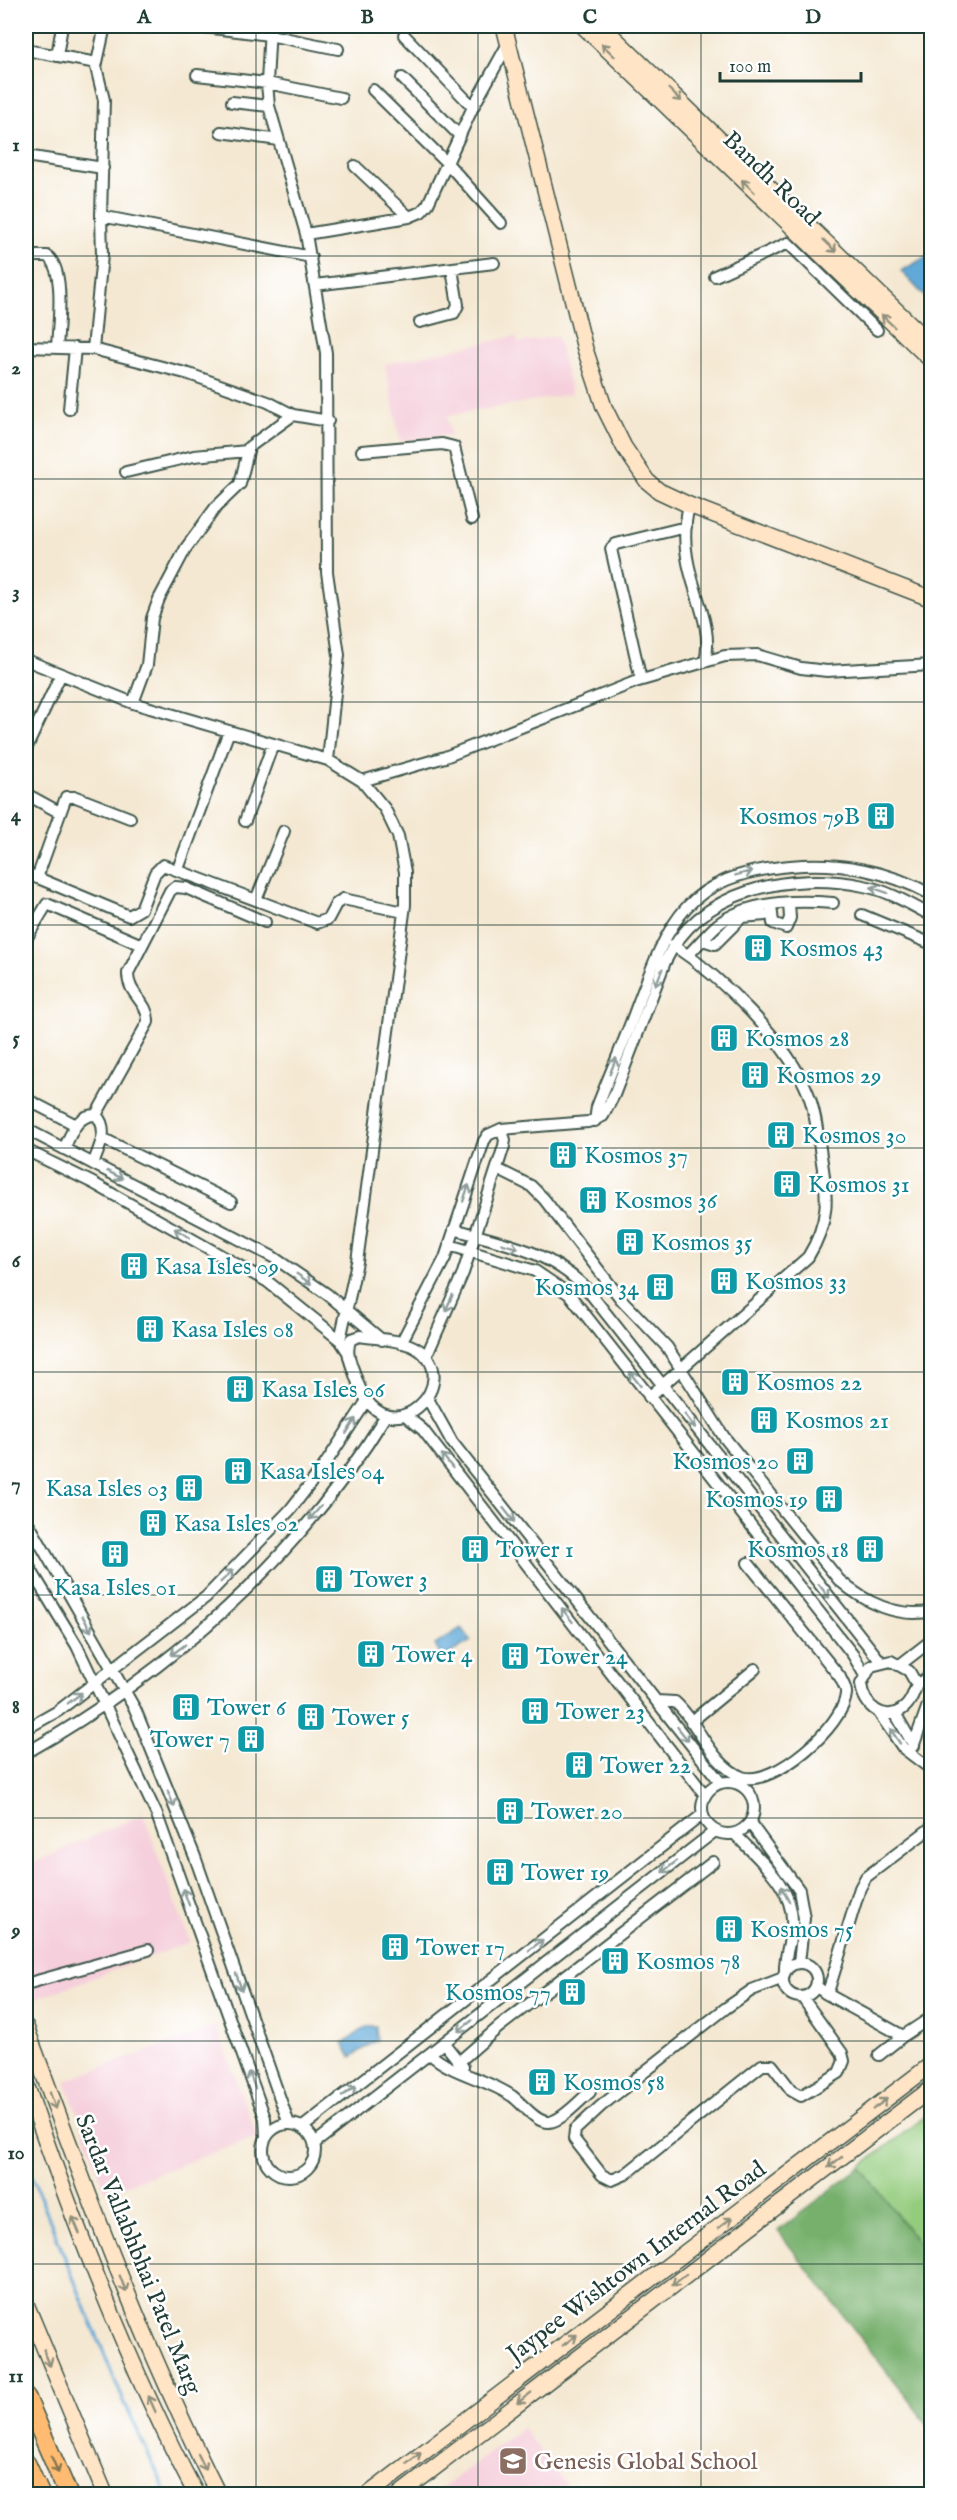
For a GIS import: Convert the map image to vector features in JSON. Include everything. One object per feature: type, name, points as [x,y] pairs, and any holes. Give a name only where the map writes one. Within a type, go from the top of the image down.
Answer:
[{"type":"highway","points":[[26,2397],[68,2494]]},
{"type":"highway","points":[[30,2478],[40,2494]]},
{"type":"street","points":[[57,56],[62,26]]},
{"type":"street","points":[[93,349],[102,255],[104,95],[97,63],[105,26]]},
{"type":"street","points":[[197,26],[270,30],[338,49]]},
{"type":"street","points":[[504,26],[582,338],[604,407],[624,447],[647,481],[659,491],[688,505],[932,599]]},
{"type":"street","name":"Bandh Road","points":[[583,26],[932,361]]},
{"type":"street","name":"Bandh Road","points":[[603,26],[932,345]]},
{"type":"street","points":[[270,30],[267,82],[269,106],[306,234],[326,353],[327,572],[339,655],[328,760]]},
{"type":"street","points":[[404,35],[473,107]]},
{"type":"street","points":[[306,234],[409,217],[421,212],[428,204],[473,107],[509,42]]},
{"type":"street","points":[[26,50],[97,63]]},
{"type":"street","points":[[197,75],[267,82],[341,98]]},
{"type":"street","points":[[402,78],[460,136]]},
{"type":"street","points":[[373,90],[448,164],[501,223]]},
{"type":"street","points":[[232,102],[269,106]]},
{"type":"street","points":[[221,132],[279,140]]},
{"type":"street","points":[[26,156],[103,168]]},
{"type":"street","points":[[355,166],[409,217]]},
{"type":"street","points":[[101,216],[311,257]]},
{"type":"street","points":[[715,276],[788,243],[877,330]]},
{"type":"street","points":[[26,256],[47,256],[55,263],[59,283],[57,348]]},
{"type":"street","points":[[315,285],[494,263]]},
{"type":"street","points":[[420,322],[454,313],[458,305],[452,269]]},
{"type":"street","points":[[26,347],[93,349],[199,378],[268,402],[293,415],[328,421]]},
{"type":"street","points":[[69,409],[75,348]]},
{"type":"street","points":[[133,703],[147,664],[151,625],[159,599],[186,548],[216,507],[240,483],[247,451],[255,441],[293,415]]},
{"type":"street","points":[[362,451],[441,444],[454,447],[472,519]]},
{"type":"street","points":[[126,472],[181,459],[247,451]]},
{"type":"street","points":[[688,505],[686,527],[689,566],[709,640],[705,662]]},
{"type":"street","points":[[640,680],[611,549],[616,543],[686,527]]},
{"type":"street","points":[[362,781],[445,757],[640,680],[742,653],[801,668],[827,670],[855,671],[932,665]]},
{"type":"street","points":[[26,660],[133,703],[328,760],[362,781],[385,809],[398,836],[405,872],[404,912],[348,1311],[340,1340]]},
{"type":"street","points":[[26,749],[61,674]]},
{"type":"street","points":[[178,869],[229,731]]},
{"type":"street","points":[[245,821],[273,744]]},
{"type":"street","points":[[26,794],[59,812]]},
{"type":"street","points":[[37,878],[59,812],[63,802],[69,796],[130,818]]},
{"type":"street","points":[[256,900],[284,831]]},
{"type":"street","points":[[595,1121],[597,1107],[660,948],[680,916],[710,888],[733,876],[758,869],[807,864],[847,867],[878,873],[914,885],[932,895]]},
{"type":"street","points":[[26,873],[129,915],[141,909],[158,866],[178,869],[317,923],[328,919],[339,901],[343,899],[404,912]]},
{"type":"street","points":[[401,1343],[418,1314],[449,1245],[488,1135],[501,1129],[595,1121],[605,1113],[673,945],[688,926],[719,904],[743,892],[772,885],[809,881],[866,886],[899,897],[932,916]]},
{"type":"street","points":[[64,1149],[76,1125],[83,1118],[96,1115],[148,1022],[145,1008],[128,985],[128,973],[170,891],[175,887],[186,888],[265,922]]},
{"type":"street","points":[[771,905],[773,923],[786,928],[790,918],[789,903]]},
{"type":"street","points":[[688,955],[729,917],[742,911],[789,903],[833,903]]},
{"type":"street","points":[[26,939],[47,904],[142,945]]},
{"type":"street","points":[[703,940],[715,944],[742,917],[765,915]]},
{"type":"street","points":[[862,915],[932,944]]},
{"type":"street","points":[[649,1397],[808,1257],[820,1238],[827,1210],[827,1189],[814,1116],[808,1094],[795,1067],[740,1000],[673,945]]},
{"type":"street","points":[[26,1099],[76,1125]]},
{"type":"street","points":[[93,1164],[102,1138],[103,1126],[96,1115]]},
{"type":"street","points":[[26,1129],[273,1257],[348,1311],[382,1340]]},
{"type":"street","points":[[426,1357],[470,1251],[497,1169],[505,1140],[501,1129]]},
{"type":"street","points":[[102,1138],[231,1202]]},
{"type":"street","points":[[26,1150],[93,1183],[268,1282],[340,1340],[348,1352],[366,1402],[377,1411],[386,1415],[405,1415],[418,1409],[428,1398],[433,1378],[426,1357],[415,1347],[355,1337],[348,1344],[348,1352]]},
{"type":"street","points":[[497,1169],[538,1191],[621,1299],[667,1347],[690,1387],[724,1437],[839,1580],[855,1594],[885,1608],[922,1613],[932,1611]]},
{"type":"street","points":[[454,1229],[544,1256],[568,1271],[586,1288],[880,1662]]},
{"type":"street","points":[[449,1245],[535,1270],[569,1294],[846,1645],[864,1674],[862,1694],[867,1704],[879,1713],[903,1748],[913,1749]]},
{"type":"street","points":[[674,1400],[690,1387]]},
{"type":"street","points":[[428,1398],[452,1442],[721,1783]]},
{"type":"street","points":[[26,1729],[57,1711],[113,1670],[206,1597],[290,1510],[324,1466],[366,1402]]},
{"type":"street","points":[[26,1753],[105,1705],[238,1601],[345,1477],[386,1415]]},
{"type":"street","points":[[405,1415],[423,1430],[705,1795]]},
{"type":"street","points":[[27,1523],[135,1710],[195,1857],[289,2124]]},
{"type":"street","points":[[26,1562],[77,1646],[157,1815],[265,2118],[264,2157],[276,2173],[286,2176],[297,2176],[313,2163],[315,2143],[311,2133],[303,2127],[289,2124],[273,2129],[266,2136]]},
{"type":"street","points":[[657,1701],[675,1702],[726,1767],[745,1778],[757,1779],[770,1776],[823,1736],[842,1711],[847,1692],[840,1677],[748,1563]]},
{"type":"street","points":[[901,1664],[932,1640]]},
{"type":"street","points":[[864,1674],[880,1662],[891,1661],[901,1664],[917,1685]]},
{"type":"street","points":[[691,1722],[755,1669]]},
{"type":"street","points":[[879,1713],[895,1713],[911,1701],[917,1685],[932,1674]]},
{"type":"street","points":[[913,1749],[932,1694]]},
{"type":"street","points":[[895,1713],[913,1749],[932,1770]]},
{"type":"street","points":[[303,2127],[702,1815],[705,1795],[721,1783],[732,1782],[749,1792],[755,1812],[750,1823],[735,1834]]},
{"type":"street","points":[[702,1815],[715,1831],[735,1834],[780,1885],[789,1899],[792,1929],[784,1975],[786,1991],[802,1997],[842,2053],[844,2061],[839,2073],[801,2096],[792,2091],[772,2065],[762,2065],[626,2174],[612,2180],[602,2175],[574,2139],[575,2130],[601,2106],[726,2008],[752,1990],[784,1975],[799,1963],[804,1918],[799,1890],[750,1823]]},
{"type":"street","points":[[820,1990],[866,1877],[932,1827]]},
{"type":"street","points":[[315,2143],[715,1831]]},
{"type":"street","points":[[460,2061],[499,2027],[712,1862]]},
{"type":"street","points":[[26,1984],[148,1950]]},
{"type":"street","points":[[799,1963],[813,1970],[820,1990]]},
{"type":"street","points":[[802,1997],[820,1990],[903,2036]]},
{"type":"street","points":[[879,2055],[932,2017]]},
{"type":"street","name":"Sardar Vallabhbhai Patel Marg","points":[[26,2027],[127,2295],[171,2397],[218,2494]]},
{"type":"street","points":[[444,2043],[460,2061],[467,2075]]},
{"type":"street","points":[[430,2054],[451,2070],[512,2096],[538,2118],[547,2122],[555,2120],[590,2092]]},
{"type":"street","name":"Jaypee Wishtown Internal Road","points":[[369,2494],[932,2064]]},
{"type":"street","name":"Sardar Vallabhbhai Patel Marg","points":[[26,2084],[63,2193],[152,2405],[196,2494]]},
{"type":"street","name":"Jaypee Wishtown Internal Road","points":[[400,2494],[932,2088]]},
{"type":"street","points":[[26,2304],[105,2494]]},
{"type":"shaded area","points":[[516,336],[518,343],[557,336],[572,394],[447,416],[451,435],[400,441],[385,364]]},
{"type":"shaded area","points":[[143,1814],[190,1942],[36,1999],[26,1968],[26,1866]]},
{"type":"shaded area","points":[[216,2026],[257,2137],[106,2192],[65,2081]]},
{"type":"shaded area","name":"Genesis Global School","points":[[522,2428],[574,2494],[434,2494]]},
{"type":"green space","points":[[931,2112],[931,2259],[860,2167]]},
{"type":"green space","points":[[860,2167],[931,2259],[931,2429],[778,2231]]},
{"type":"water","points":[[931,254],[931,303],[901,271]]},
{"type":"water","points":[[461,1628],[471,1641],[442,1658],[435,1645]]},
{"type":"water","points":[[366,2027],[376,2027],[377,2040],[351,2057],[343,2044]]},
{"type":"waterway","points":[[26,2162],[121,2395],[167,2494]]},
{"type":"place","name":"Kosmos 79B","points":[[881,816]]},
{"type":"place","name":"Kosmos 43","points":[[758,948]]},
{"type":"place","name":"Kosmos 28","points":[[724,1038]]},
{"type":"place","name":"Kosmos 29","points":[[755,1075]]},
{"type":"place","name":"Kosmos 30","points":[[781,1135]]},
{"type":"place","name":"Kosmos 37","points":[[563,1155]]},
{"type":"place","name":"Kosmos 31","points":[[787,1184]]},
{"type":"place","name":"Kosmos 36","points":[[593,1200]]},
{"type":"place","name":"Kosmos 35","points":[[630,1242]]},
{"type":"place","name":"Kasa Isles 09","points":[[134,1266]]},
{"type":"place","name":"Kosmos 33","points":[[724,1281]]},
{"type":"place","name":"Kosmos 34","points":[[660,1287]]},
{"type":"place","name":"Kasa Isles 08","points":[[150,1329]]},
{"type":"place","name":"Kosmos 22","points":[[735,1382]]},
{"type":"place","name":"Kasa Isles 06","points":[[240,1389]]},
{"type":"place","name":"Kosmos 21","points":[[764,1420]]},
{"type":"place","name":"Kosmos 20","points":[[800,1461]]},
{"type":"place","name":"Kasa Isles 04","points":[[238,1471]]},
{"type":"place","name":"Kasa Isles 03","points":[[189,1488]]},
{"type":"place","name":"Kosmos 19","points":[[829,1499]]},
{"type":"place","name":"Kasa Isles 02","points":[[153,1523]]},
{"type":"place","name":"Tower 1","points":[[475,1549]]},
{"type":"place","name":"Kosmos 18","points":[[870,1549]]},
{"type":"place","name":"Kasa Isles 01","points":[[115,1554]]},
{"type":"place","name":"Tower 3","points":[[329,1579]]},
{"type":"place","name":"Tower 4","points":[[371,1654]]},
{"type":"place","name":"Tower 24","points":[[515,1656]]},
{"type":"place","name":"Tower 6","points":[[186,1707]]},
{"type":"place","name":"Tower 23","points":[[535,1711]]},
{"type":"place","name":"Tower 5","points":[[311,1717]]},
{"type":"place","name":"Tower 7","points":[[251,1739]]},
{"type":"place","name":"Tower 22","points":[[579,1765]]},
{"type":"place","name":"Tower 20","points":[[510,1811]]},
{"type":"place","name":"Tower 19","points":[[500,1872]]},
{"type":"place","name":"Kosmos 75","points":[[729,1929]]},
{"type":"place","name":"Tower 17","points":[[395,1947]]},
{"type":"place","name":"Kosmos 78","points":[[615,1961]]},
{"type":"place","name":"Kosmos 77","points":[[572,1992]]},
{"type":"place","name":"Kosmos 58","points":[[542,2082]]},
{"type":"place","name":"Genesis Global School","points":[[513,2461]]}]
